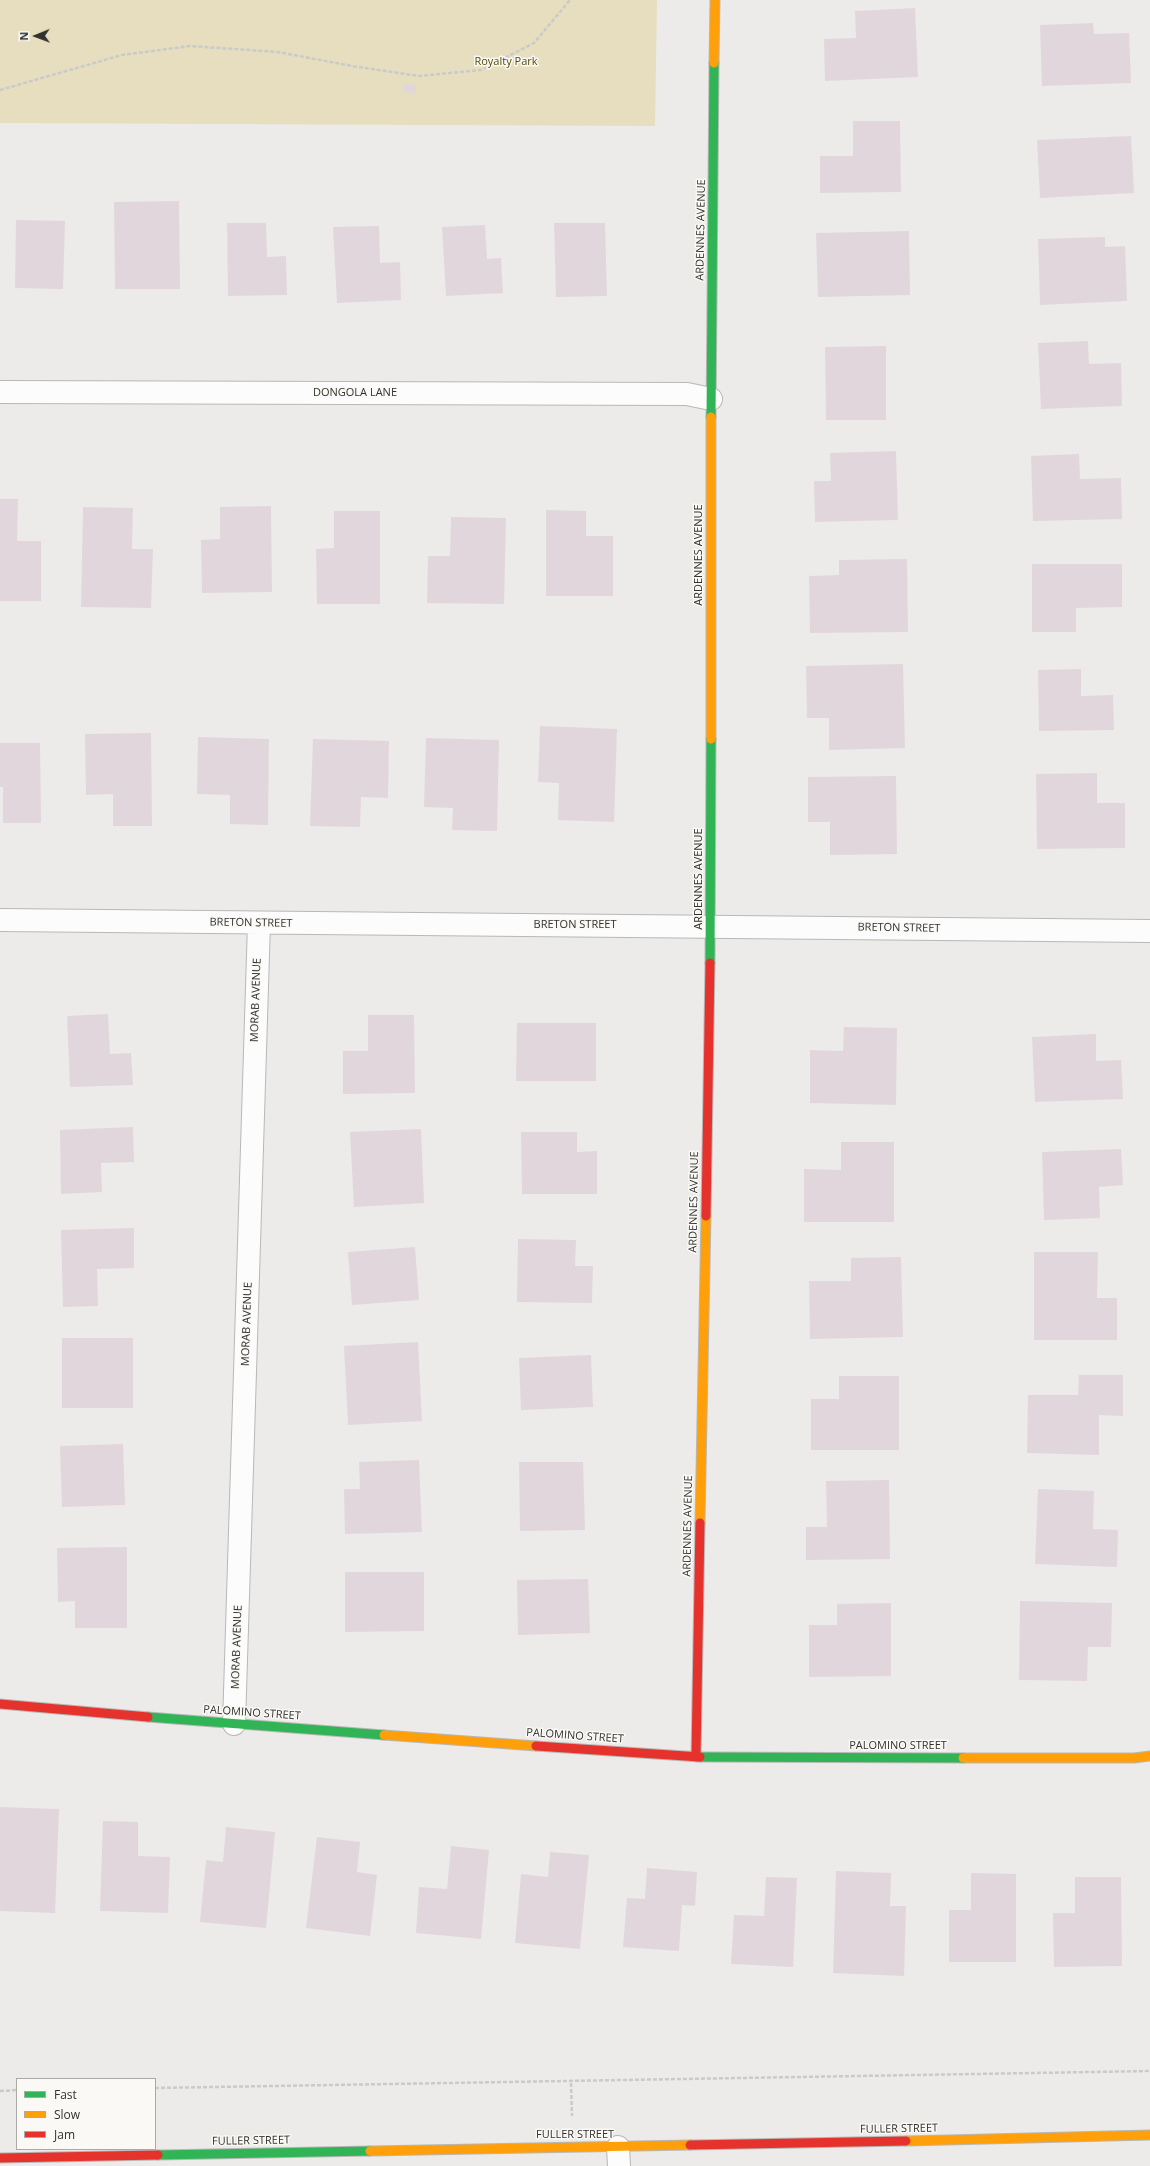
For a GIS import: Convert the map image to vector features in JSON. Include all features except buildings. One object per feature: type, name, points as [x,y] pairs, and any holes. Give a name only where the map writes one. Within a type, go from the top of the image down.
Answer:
[{"type":"street","name":"ARDENNES AVENUE","points":[[696,1757],[711,926],[711,399],[716,0]]},
{"type":"street","name":"DONGOLA LANE","points":[[0,392],[687,394],[711,399]]},
{"type":"street","name":"BRETON STREET","points":[[0,920],[1150,931]]},
{"type":"street","name":"MORAB AVENUE","points":[[234,1724],[259,923]]},
{"type":"street","name":"PALOMINO STREET","points":[[0,1704],[234,1724],[696,1757],[1134,1758],[1150,1756]]},
{"type":"street","name":"FULLER STREET","points":[[0,2158],[619,2157],[1150,2135]]},
{"type":"path","points":[[0,90],[122,55],[190,46],[278,52],[352,66],[419,76],[481,70],[534,43],[570,0]]},
{"type":"path","points":[[156,2088],[1150,2071]]},
{"type":"path","points":[[0,2091],[16,2090]]},
{"type":"green space","name":"Royalty Park","points":[[0,0],[657,0],[655,126],[0,123]]},
{"type":"traffic: fast","points":[[711,417],[714,63]]},
{"type":"traffic: fast","points":[[710,963],[711,739]]},
{"type":"traffic: fast","points":[[148,1717],[384,1735]]},
{"type":"traffic: fast","points":[[700,1757],[963,1758]]},
{"type":"traffic: fast","points":[[158,2155],[370,2151]]},
{"type":"traffic: slow","points":[[714,63],[715,0]]},
{"type":"traffic: slow","points":[[711,417],[711,739]]},
{"type":"traffic: slow","points":[[700,1523],[706,1216]]},
{"type":"traffic: slow","points":[[384,1735],[536,1746]]},
{"type":"traffic: slow","points":[[963,1758],[1134,1758],[1150,1756]]},
{"type":"traffic: slow","points":[[906,2141],[1150,2135]]},
{"type":"traffic: slow","points":[[370,2151],[690,2145]]},
{"type":"traffic: jam","points":[[706,1216],[710,963]]},
{"type":"traffic: jam","points":[[696,1757],[700,1523]]},
{"type":"traffic: jam","points":[[0,1704],[148,1717]]},
{"type":"traffic: jam","points":[[536,1746],[700,1757]]},
{"type":"traffic: jam","points":[[690,2145],[906,2141]]},
{"type":"traffic: jam","points":[[0,2158],[158,2155]]}]
